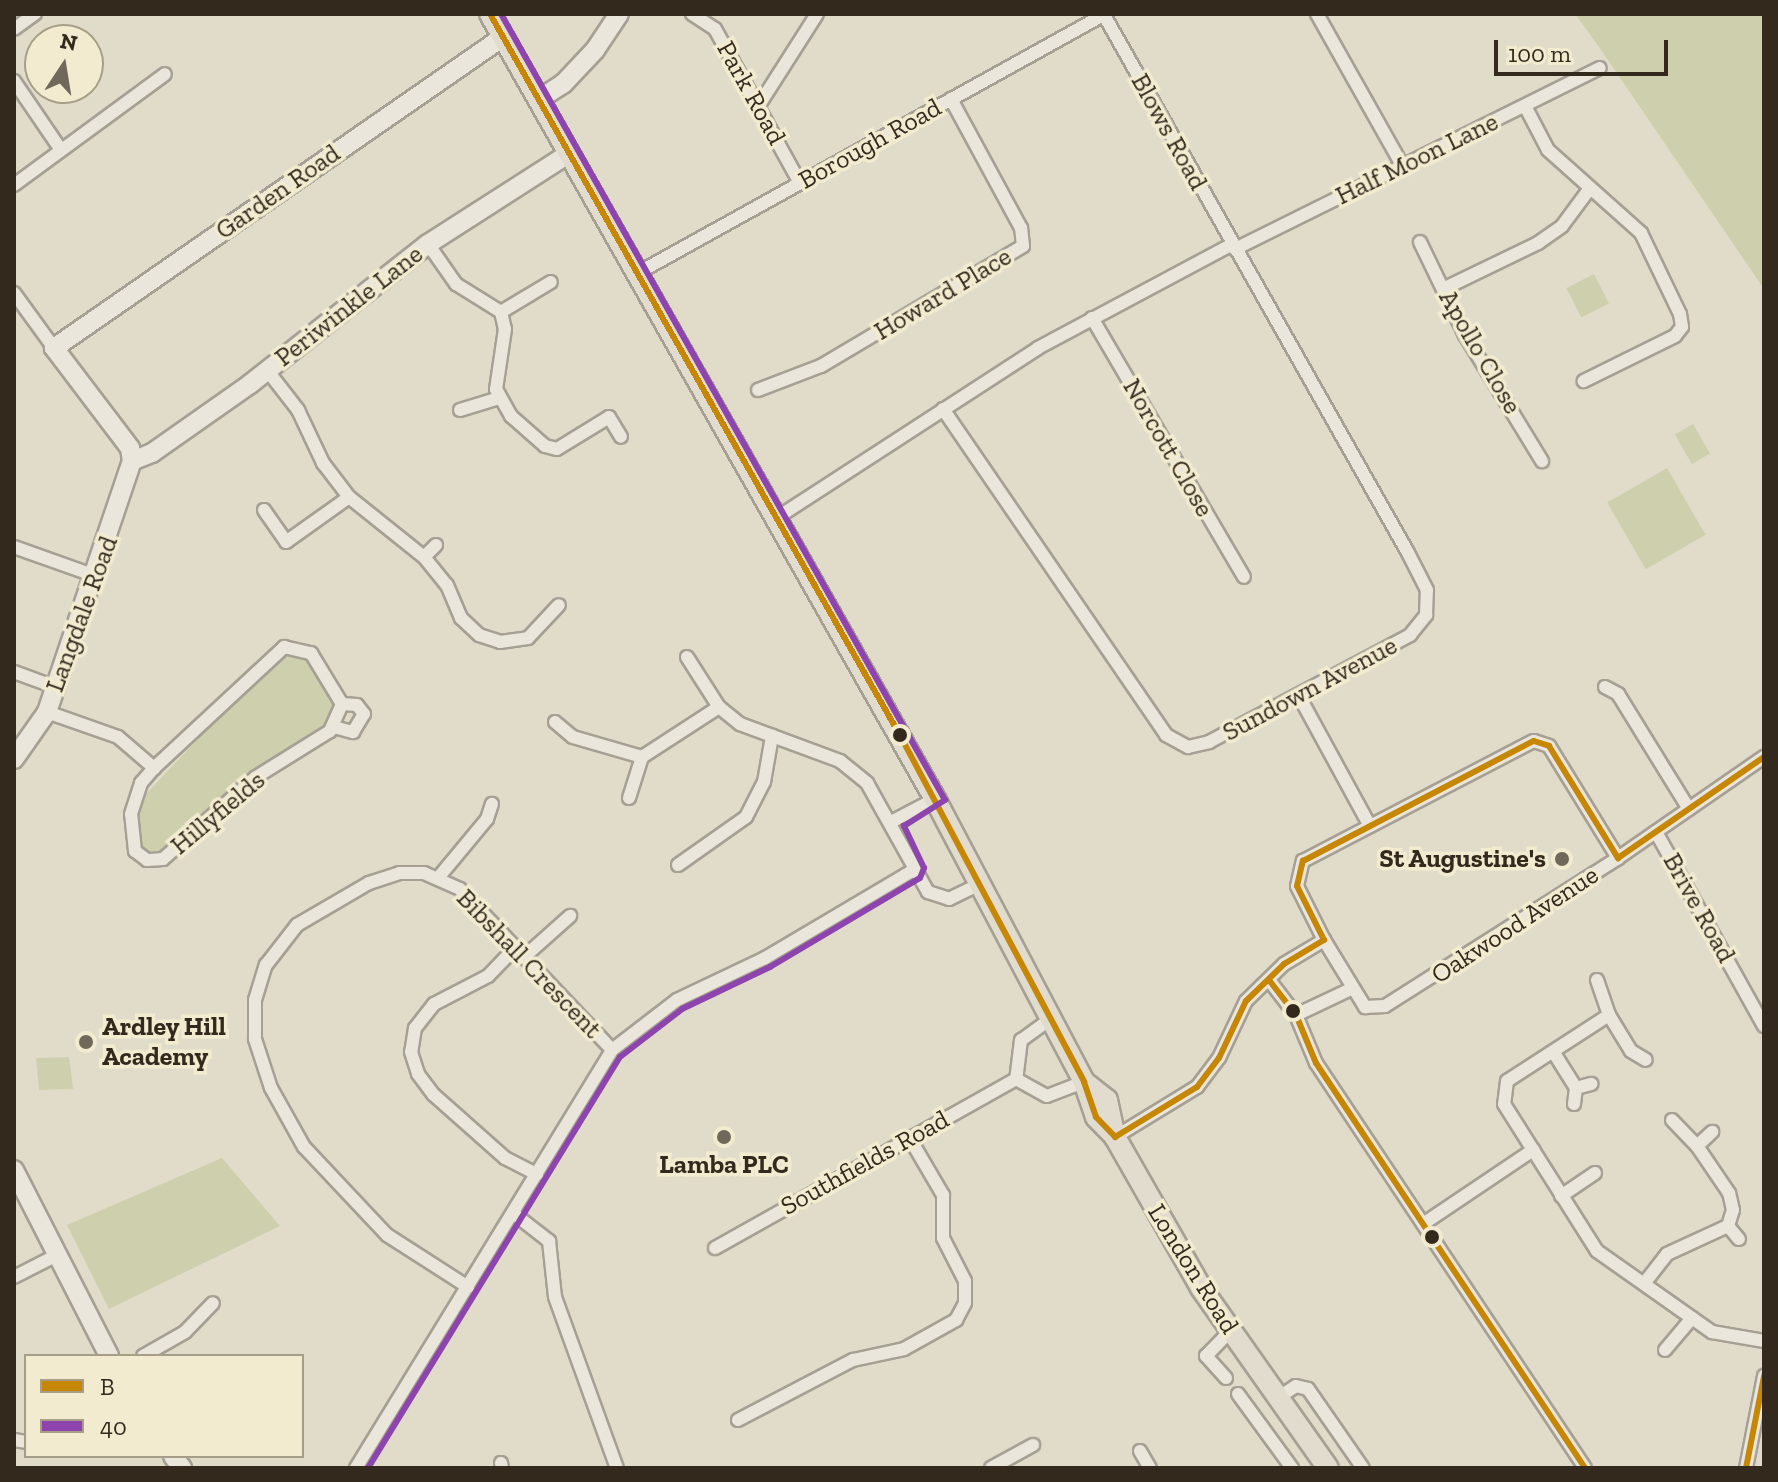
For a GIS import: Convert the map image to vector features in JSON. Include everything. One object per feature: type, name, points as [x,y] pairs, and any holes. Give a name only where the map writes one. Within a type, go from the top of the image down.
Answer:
[{"type":"main road","name":"London Road","points":[[490,14],[935,799],[976,886],[1084,1082],[1107,1100],[1115,1137],[1230,1331],[1328,1468]]},
{"type":"street","points":[[14,29],[35,14]]},
{"type":"street","points":[[538,100],[579,67],[619,14]]},
{"type":"street","name":"Park Road","points":[[692,14],[715,29],[800,183]]},
{"type":"street","points":[[759,105],[817,14]]},
{"type":"street","name":"Borough Road","points":[[636,274],[1104,14]]},
{"type":"street","name":"Blows Road","points":[[1104,14],[1234,246]]},
{"type":"street","points":[[1317,14],[1402,165]]},
{"type":"street","name":"Garden Road","points":[[54,348],[503,37]]},
{"type":"street","name":"Half Moon Lane","points":[[775,519],[943,409],[1092,318],[1599,68]]},
{"type":"street","points":[[14,185],[165,74]]},
{"type":"street","points":[[14,81],[61,150]]},
{"type":"street","name":"Howard Place","points":[[758,390],[821,366],[1023,246],[1021,228],[951,99]]},
{"type":"street","points":[[1525,106],[1548,150],[1588,191],[1641,233],[1682,327],[1675,336],[1584,381]]},
{"type":"street","name":"Periwinkle Lane","points":[[132,461],[152,453],[267,370],[428,244],[568,154]]},
{"type":"street","points":[[1443,289],[1538,243],[1562,226],[1588,191]]},
{"type":"street","name":"Apollo Close","points":[[1420,242],[1465,335],[1542,461]]},
{"type":"street","points":[[428,244],[456,284],[501,312],[505,329],[496,368],[499,398],[511,416],[545,446],[569,444],[609,417],[621,437]]},
{"type":"street","name":"Sundown Avenue","points":[[943,409],[1166,735],[1188,747],[1209,742],[1410,635],[1426,615],[1427,590],[1234,246]]},
{"type":"street","points":[[501,312],[551,282]]},
{"type":"street","points":[[16,300],[130,448],[132,461]]},
{"type":"street","name":"Norcott Close","points":[[1092,318],[1244,577]]},
{"type":"street","points":[[267,370],[349,497],[424,557],[447,585],[461,618],[479,635],[500,642],[528,638],[559,605]]},
{"type":"street","points":[[460,410],[499,398]]},
{"type":"street","name":"Langdale Road","points":[[14,759],[47,712],[96,576],[132,461]]},
{"type":"street","points":[[264,510],[286,542],[349,497]]},
{"type":"street","points":[[424,557],[436,545]]},
{"type":"street","points":[[14,547],[96,576]]},
{"type":"street","name":"Hillyfields","points":[[284,647],[311,653],[342,704],[357,705],[364,714],[353,732],[334,727],[256,777],[163,859],[147,860],[135,851],[131,814],[141,783],[284,647]]},
{"type":"street","points":[[687,657],[719,707],[740,724],[840,761],[867,783],[928,892],[949,899],[976,886]]},
{"type":"street","points":[[14,672],[55,687]]},
{"type":"street","points":[[1605,687],[1618,694],[1689,809]]},
{"type":"street","points":[[1299,696],[1370,826]]},
{"type":"street","points":[[334,727],[342,704]]},
{"type":"street","points":[[629,798],[642,757],[719,707]]},
{"type":"street","points":[[47,712],[118,737],[154,768]]},
{"type":"street","points":[[555,722],[573,737],[642,757]]},
{"type":"street","points":[[678,865],[746,817],[764,782],[772,736]]},
{"type":"street","points":[[1296,1015],[1351,989],[1297,886],[1297,872],[1303,861],[1534,741],[1549,746],[1618,858]]},
{"type":"street","name":"Oakwood Avenue","points":[[1351,989],[1365,1007],[1385,1006],[1618,858],[1764,757]]},
{"type":"street","points":[[891,822],[935,799]]},
{"type":"street","points":[[438,878],[487,819],[492,804]]},
{"type":"street","name":"Brive Road","points":[[1656,832],[1764,1026]]},
{"type":"street","points":[[356,1468],[612,1050],[677,1000],[765,958],[914,870]]},
{"type":"street","name":"Bibshall Crescent","points":[[468,1287],[387,1235],[341,1191],[304,1147],[271,1088],[255,1039],[255,1000],[266,965],[297,925],[369,883],[399,873],[438,878],[460,889],[612,1050]]},
{"type":"street","points":[[537,1174],[505,1158],[434,1095],[418,1074],[411,1052],[415,1028],[434,1004],[488,976],[570,916]]},
{"type":"street","points":[[1115,1137],[1197,1087],[1219,1058],[1246,1001],[1324,940]]},
{"type":"street","points":[[1269,980],[1296,1015],[1316,1063],[1585,1468]]},
{"type":"street","points":[[1597,980],[1609,1015],[1631,1051],[1646,1060]]},
{"type":"street","points":[[1609,1015],[1507,1081],[1503,1092],[1504,1104],[1597,1251],[1646,1281],[1712,1332],[1764,1341]]},
{"type":"street","points":[[1049,1020],[1021,1040],[1016,1079],[1047,1096],[1084,1082]]},
{"type":"street","points":[[1554,1053],[1576,1088],[1574,1104]]},
{"type":"street","name":"Southfields Road","points":[[715,1248],[1016,1079]]},
{"type":"street","points":[[1576,1088],[1591,1084]]},
{"type":"street","points":[[1646,1281],[1667,1254],[1728,1226],[1733,1210],[1729,1193],[1697,1146],[1672,1120]]},
{"type":"street","points":[[1697,1146],[1712,1132]]},
{"type":"street","points":[[738,1420],[853,1360],[904,1349],[956,1320],[965,1303],[965,1281],[943,1238],[943,1195],[909,1137]]},
{"type":"street","points":[[1423,1224],[1533,1150]]},
{"type":"street","points":[[14,1170],[108,1354]]},
{"type":"street","points":[[1561,1196],[1595,1173]]},
{"type":"street","points":[[513,1213],[549,1241],[555,1297],[617,1468]]},
{"type":"street","points":[[1728,1226],[1739,1239]]},
{"type":"street","points":[[14,1277],[57,1255]]},
{"type":"street","points":[[146,1354],[185,1332],[213,1303]]},
{"type":"street","points":[[1665,1350],[1692,1318]]},
{"type":"street","points":[[1226,1378],[1206,1356],[1230,1331]]},
{"type":"street","points":[[1764,1376],[1747,1461],[1764,1458]]},
{"type":"street","points":[[1279,1397],[1296,1386],[1308,1389],[1363,1468]]},
{"type":"street","points":[[1238,1394],[1292,1468]]},
{"type":"street","points":[[991,1468],[1033,1445]]},
{"type":"street","points":[[1140,1451],[1150,1468]]},
{"type":"green space","points":[[1575,14],[1764,14],[1764,289],[1599,47]]},
{"type":"green space","points":[[1594,274],[1609,303],[1581,317],[1566,288]]},
{"type":"green space","points":[[1693,424],[1710,453],[1692,464],[1675,434]]},
{"type":"green space","points":[[1667,468],[1706,535],[1646,569],[1607,502]]},
{"type":"green space","points":[[297,652],[307,656],[335,708],[327,727],[253,771],[170,848],[150,853],[139,844],[136,827],[146,794],[268,665]]},
{"type":"green space","points":[[69,1057],[73,1089],[39,1090],[36,1058]]},
{"type":"green space","points":[[222,1158],[280,1226],[109,1309],[67,1225]]},
{"type":"transit line","name":"B","points":[[490,14],[902,739],[1084,1082],[1096,1117],[1115,1137]]},
{"type":"transit line","name":"40","points":[[368,1468],[620,1057],[682,1009],[770,967],[920,878],[924,868],[904,826],[945,800],[501,14]]},
{"type":"transit line","name":"B","points":[[1115,1137],[1197,1087],[1219,1058],[1246,1001],[1284,964],[1324,940],[1297,886],[1303,861],[1534,741],[1549,746],[1618,858],[1764,757]]},
{"type":"transit line","name":"B","points":[[1269,980],[1296,1015],[1316,1063],[1585,1468]]},
{"type":"transit line","name":"B","points":[[1746,1468],[1764,1376]]},
{"type":"place","name":"St Augustine's","points":[[1562,859]]},
{"type":"place","name":"Ardley Hill Academy","points":[[86,1042]]},
{"type":"place","name":"Lamba PLC","points":[[724,1137]]}]
